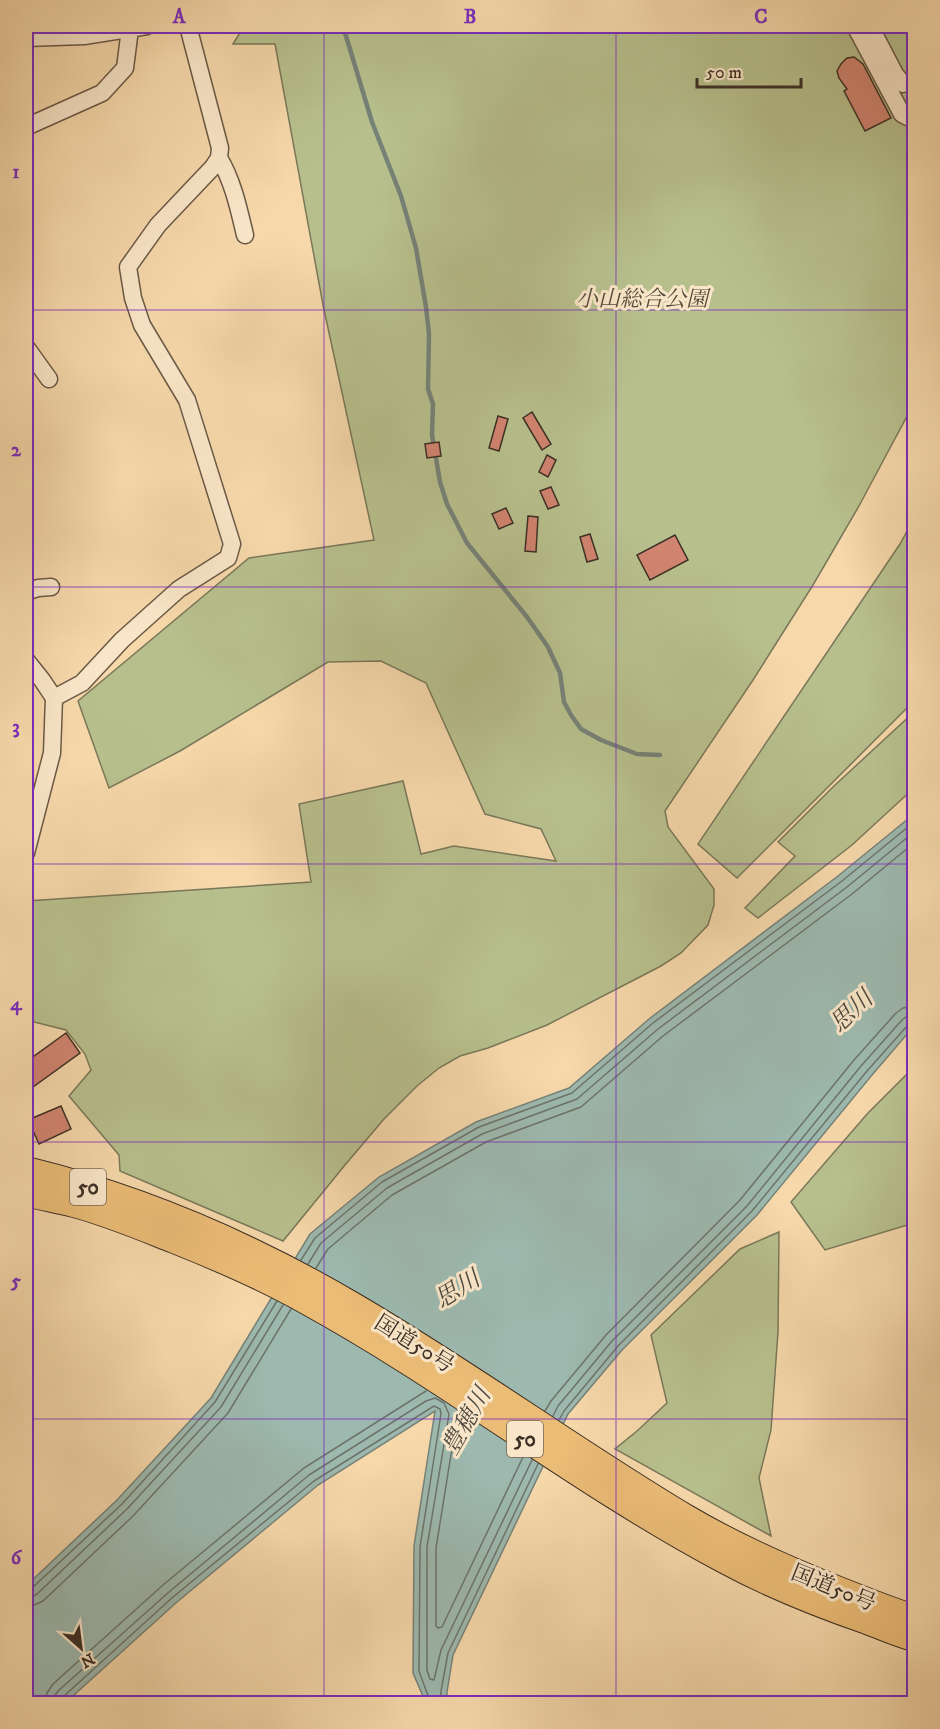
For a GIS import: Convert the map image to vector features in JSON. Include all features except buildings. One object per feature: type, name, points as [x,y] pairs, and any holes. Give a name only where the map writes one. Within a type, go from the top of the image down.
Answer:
[{"type":"highway","name":"国道50号","points":[[26,1169],[145,1217],[243,1246],[355,1305],[686,1516],[808,1577],[885,1608],[915,1617]]},
{"type":"highway","name":"国道50号","points":[[26,1194],[145,1217],[324,1312],[456,1394],[617,1500],[724,1562],[834,1611],[915,1639]]},
{"type":"street","points":[[26,38],[69,31],[130,29],[147,26]]},
{"type":"street","points":[[54,698],[82,683],[123,640],[179,589],[228,558],[232,544],[187,400],[142,325],[133,298],[128,267],[158,225],[219,159],[220,148],[188,26]]},
{"type":"street","points":[[855,26],[902,114],[915,120]]},
{"type":"street","points":[[870,26],[895,75],[903,84]]},
{"type":"street","points":[[26,127],[102,93],[125,68],[130,29]]},
{"type":"street","points":[[219,159],[225,168],[236,200],[245,235]]},
{"type":"street","points":[[26,347],[49,379]]},
{"type":"street","points":[[26,592],[51,587]]},
{"type":"street","points":[[26,660],[54,698],[52,753],[26,853]]},
{"type":"green space","name":"小山総合公園","points":[[244,26],[914,26],[914,403],[859,506],[813,585],[753,680],[665,811],[668,827],[714,889],[714,905],[708,925],[681,953],[661,966],[547,1025],[488,1048],[460,1056],[439,1068],[384,1119],[283,1241],[120,1171],[119,1155],[69,1096],[91,1070],[85,1054],[66,1030],[26,1020],[27,901],[311,882],[299,804],[403,781],[421,854],[454,846],[556,861],[541,829],[485,814],[426,683],[381,661],[328,662],[180,751],[109,788],[78,701],[249,558],[374,540],[323,305],[275,44],[233,44]]},
{"type":"green space","points":[[914,518],[914,701],[737,878],[698,844],[900,544]]},
{"type":"green space","points":[[914,712],[914,788],[852,845],[758,918],[745,908],[795,856],[778,842]]},
{"type":"green space","points":[[914,1067],[914,1223],[825,1250],[791,1202],[868,1113]]},
{"type":"green space","points":[[779,1232],[778,1332],[771,1430],[759,1478],[771,1536],[615,1449],[667,1403],[651,1335],[740,1249]]},
{"type":"water","points":[[914,814],[914,1026],[757,1215],[622,1350],[568,1414],[453,1655],[447,1703],[426,1703],[413,1673],[414,1546],[435,1411],[318,1485],[177,1602],[65,1703],[26,1704],[26,1586],[117,1500],[211,1398],[310,1234],[379,1177],[476,1122],[569,1088],[649,1019],[838,876]]},
{"type":"waterway","points":[[343,26],[372,122],[401,196],[416,248],[429,334],[428,389],[433,404],[432,435],[440,482],[447,504],[467,543],[527,617],[548,647],[560,673],[564,702],[581,729],[601,740],[637,754],[660,755]]},
{"type":"water label","name":"思川","points":[[851,1011]]},
{"type":"water label","name":"思川","points":[[457,1289]]},
{"type":"water label","name":"豊穂川","points":[[466,1421]]}]
